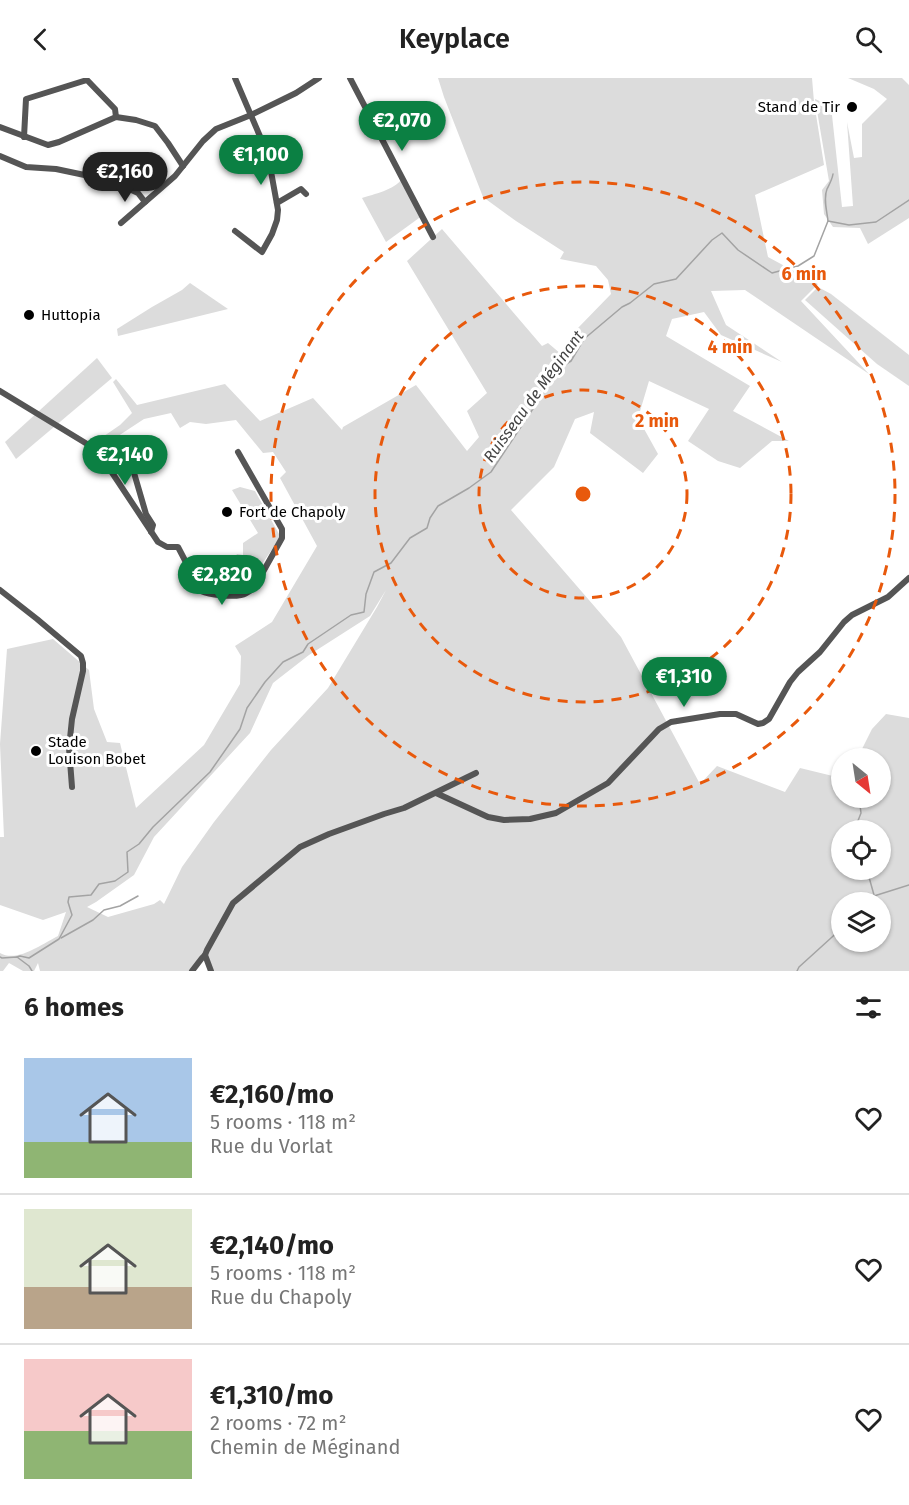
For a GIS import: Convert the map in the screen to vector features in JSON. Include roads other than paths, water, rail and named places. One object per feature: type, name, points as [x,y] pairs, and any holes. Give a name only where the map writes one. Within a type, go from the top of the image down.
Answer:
[{"type":"street","points":[[235,78],[268,155],[278,210],[272,234],[262,252],[235,231]]},
{"type":"street","points":[[121,223],[175,176],[203,141],[216,129],[296,93],[319,78]]},
{"type":"street","points":[[350,78],[433,237]]},
{"type":"street","points":[[24,136],[26,99],[87,80],[115,109],[116,117]]},
{"type":"street","points":[[0,129],[48,144],[59,142],[116,117],[136,120],[154,126],[183,166]]},
{"type":"street","points":[[0,156],[26,167],[56,169],[123,186],[138,193],[144,202]]},
{"type":"street","points":[[277,203],[302,189],[306,194]]},
{"type":"street","points":[[0,391],[97,450],[128,461],[132,466],[146,514],[153,525],[152,532]]},
{"type":"street","points":[[97,450],[162,546],[178,547],[201,591],[207,594],[242,595],[254,588],[282,537],[282,529],[238,452]]},
{"type":"street","points":[[436,793],[488,817],[504,820],[530,819],[556,813],[608,783],[659,729],[671,722],[720,714],[736,714],[758,724],[763,723],[769,719],[798,672],[820,652],[844,622],[852,615],[888,597],[909,578]]},
{"type":"street","points":[[0,591],[81,656],[83,671],[72,719],[69,748],[72,787]]},
{"type":"street","points":[[192,971],[205,956],[233,903],[300,847],[340,830],[404,808],[476,773]]},
{"type":"street","points":[[205,956],[211,971]]},
{"type":"waterway","points":[[828,221],[825,197],[833,174]]},
{"type":"waterway","name":"Ruisseau de Méginant","points":[[17,957],[29,958],[59,939],[72,915],[68,902],[69,897],[91,895],[99,884],[115,881],[128,872],[127,852],[139,844],[153,827],[210,772],[240,729],[247,708],[265,682],[283,662],[303,652],[308,644],[351,615],[364,612],[366,594],[374,572],[391,563],[410,538],[427,528],[438,506],[491,472],[560,368],[571,361],[584,339],[654,284],[676,279],[712,240],[722,233],[738,250],[772,273],[798,266],[814,256],[828,221],[849,225],[876,222],[909,200]]},
{"type":"waterway","points":[[858,820],[860,808]]},
{"type":"waterway","points":[[870,880],[873,892]]},
{"type":"waterway","points":[[887,892],[909,885]]},
{"type":"waterway","points":[[61,938],[93,920],[104,910],[120,906],[138,896]]},
{"type":"waterway","points":[[797,971],[831,938]]},
{"type":"waterway","name":"Ruisseau de Méginant","points":[[0,957],[17,957],[32,971]]},
{"type":"place","name":"Stand de Tir","points":[[852,107]]},
{"type":"place","name":"Huttopia","points":[[29,315]]},
{"type":"place","name":"Fort de Chapoly","points":[[227,512]]},
{"type":"place","name":"Stade Louison Bobet","points":[[36,751]]}]
